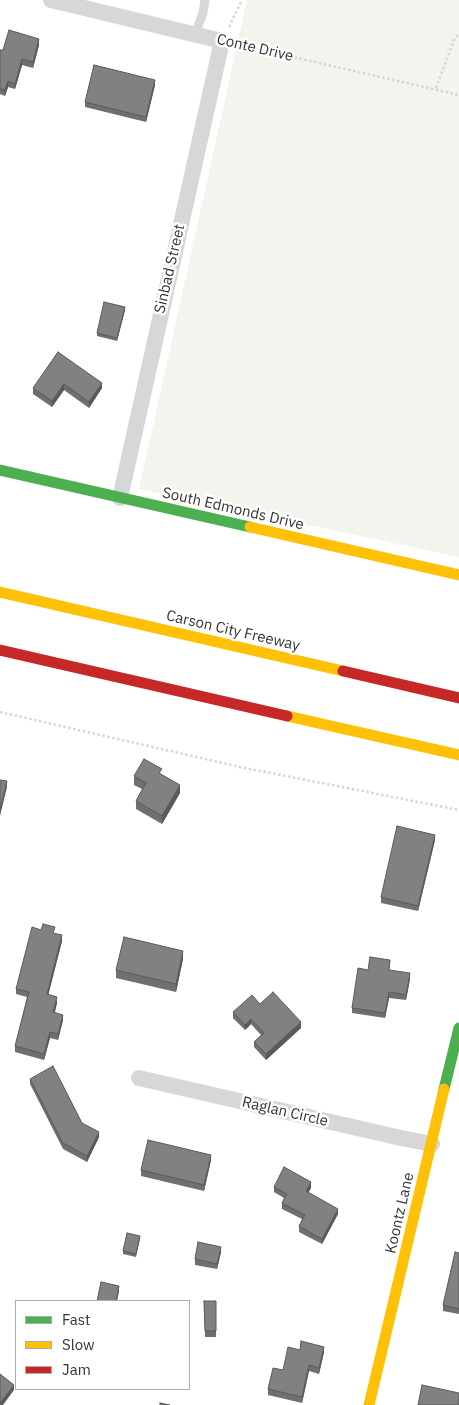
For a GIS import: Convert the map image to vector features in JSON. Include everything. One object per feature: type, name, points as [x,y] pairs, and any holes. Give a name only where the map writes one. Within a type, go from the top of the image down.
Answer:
[{"type":"main road","name":"South Edmonds Drive","points":[[0,470],[459,575]]},
{"type":"main road","name":"Carson City Freeway","points":[[0,592],[459,698]]},
{"type":"main road","points":[[0,650],[459,755]]},
{"type":"main road","name":"Koontz Lane","points":[[369,1405],[459,1028]]},
{"type":"street","name":"Conte Drive","points":[[51,0],[222,41]]},
{"type":"street","name":"Sinbad Street","points":[[120,498],[222,41]]},
{"type":"street","name":"Raglan Circle","points":[[139,1078],[432,1144]]},
{"type":"lane","points":[[195,34],[203,13],[205,0]]},
{"type":"path","points":[[222,41],[242,0]]},
{"type":"path","points":[[436,88],[454,40],[459,33]]},
{"type":"path","name":"Conte Drive","points":[[222,41],[436,88],[459,95]]},
{"type":"path","points":[[0,712],[240,767],[459,810]]},
{"type":"shaded area","points":[[247,0],[459,0],[459,557],[139,489]]},
{"type":"building","points":[[9,30],[39,39],[33,62],[22,59],[15,84],[8,81],[5,90],[0,89],[0,50],[3,50]]},
{"type":"building","points":[[94,65],[155,80],[146,117],[85,102]]},
{"type":"building","points":[[104,302],[125,307],[117,338],[97,333]]},
{"type":"building","points":[[58,352],[102,383],[89,402],[64,384],[52,401],[33,388]]},
{"type":"building","points":[[144,759],[162,769],[159,773],[180,785],[162,816],[136,801],[146,783],[134,776]]},
{"type":"building","points":[[0,780],[7,781],[0,810]]},
{"type":"building","points":[[397,826],[435,835],[418,906],[381,897]]},
{"type":"building","points":[[43,924],[55,927],[53,933],[62,935],[47,994],[57,997],[53,1012],[63,1015],[58,1034],[50,1032],[44,1054],[15,1046],[29,992],[16,989],[32,927],[41,930]]},
{"type":"building","points":[[124,937],[183,951],[176,984],[116,970]]},
{"type":"building","points":[[370,957],[390,960],[389,970],[410,973],[406,995],[389,992],[385,1013],[352,1008],[358,968],[368,970]]},
{"type":"building","points":[[273,992],[301,1022],[266,1054],[254,1042],[264,1033],[251,1019],[245,1025],[233,1012],[252,995],[260,1004]]},
{"type":"building","points":[[53,1066],[82,1123],[99,1132],[87,1156],[63,1143],[30,1079]]},
{"type":"building","points":[[148,1140],[211,1155],[204,1185],[141,1170]]},
{"type":"building","points":[[284,1167],[311,1182],[306,1191],[338,1209],[322,1239],[299,1226],[305,1215],[282,1203],[287,1194],[274,1187]]},
{"type":"building","points":[[127,1233],[140,1236],[136,1254],[123,1251]]},
{"type":"building","points":[[198,1242],[221,1247],[217,1264],[195,1259]]},
{"type":"building","points":[[455,1252],[459,1253],[459,1309],[443,1305]]},
{"type":"building","points":[[101,1282],[119,1286],[116,1300],[97,1300]]},
{"type":"building","points":[[204,1301],[216,1301],[216,1331],[205,1331]]},
{"type":"building","points":[[301,1341],[324,1347],[319,1368],[309,1365],[302,1397],[268,1389],[273,1368],[283,1370],[288,1347],[300,1350]]},
{"type":"building","points":[[0,1374],[14,1385],[0,1403]]},
{"type":"building","points":[[422,1385],[459,1393],[459,1405],[418,1405]]},
{"type":"traffic: fast","points":[[0,470],[250,527]]},
{"type":"traffic: fast","points":[[444,1089],[459,1028]]},
{"type":"traffic: slow","points":[[250,527],[459,575]]},
{"type":"traffic: slow","points":[[0,592],[343,671]]},
{"type":"traffic: slow","points":[[287,716],[459,755]]},
{"type":"traffic: slow","points":[[369,1405],[444,1089]]},
{"type":"traffic: jam","points":[[0,650],[287,716]]},
{"type":"traffic: jam","points":[[343,671],[459,698]]}]
